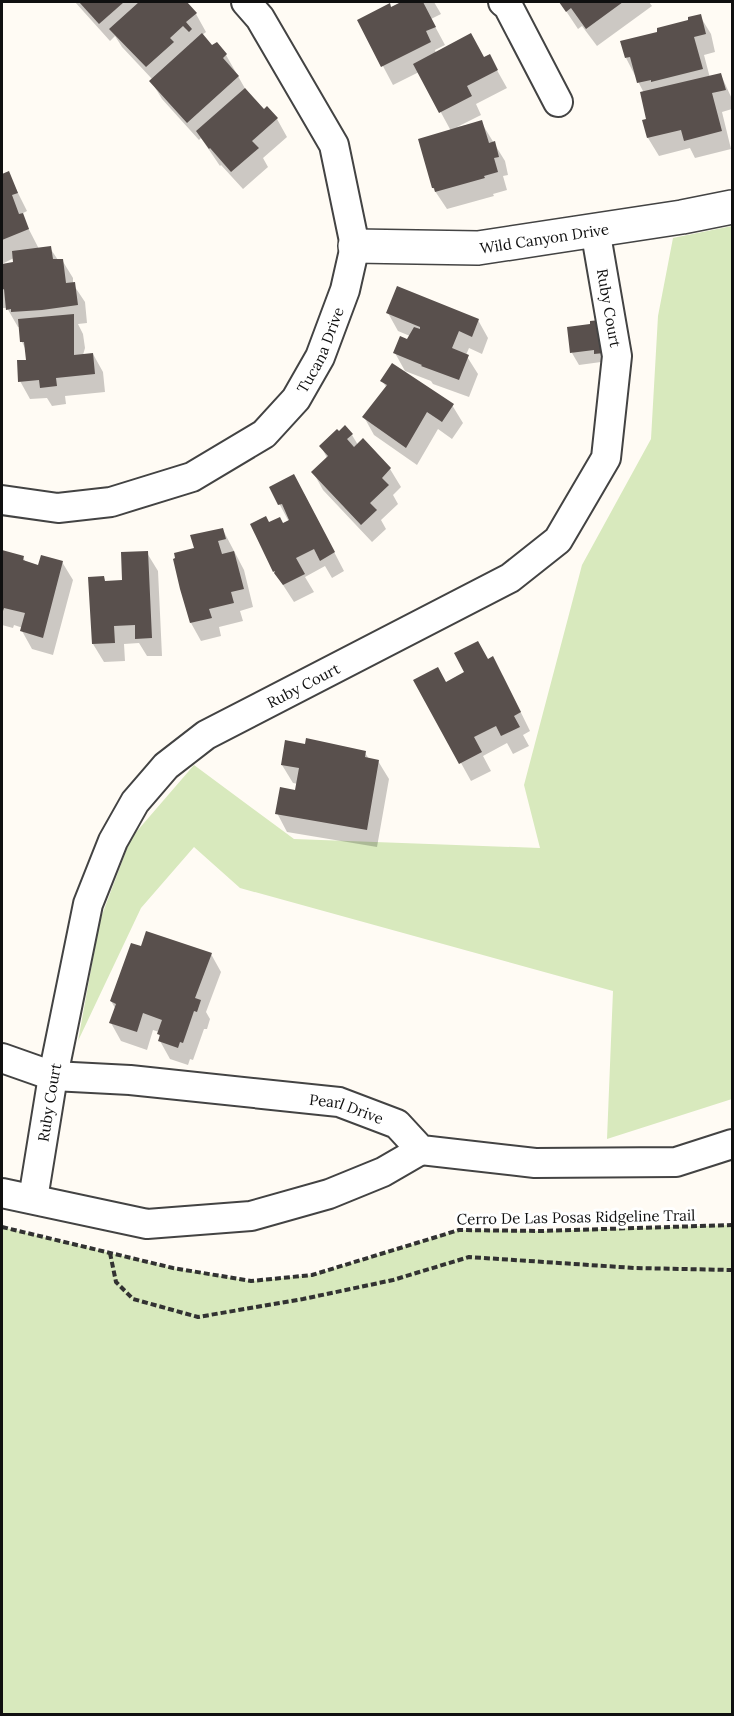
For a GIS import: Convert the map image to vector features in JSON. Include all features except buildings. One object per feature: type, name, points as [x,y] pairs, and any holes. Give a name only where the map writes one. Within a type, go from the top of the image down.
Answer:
[{"type":"street","name":"Tucana Drive","points":[[2,500],[58,508],[111,502],[192,477],[264,434],[296,399],[320,357],[345,290],[355,246],[334,145],[260,18],[246,2]]},
{"type":"street","points":[[503,2],[508,6],[558,102]]},
{"type":"street","name":"Wild Canyon Drive","points":[[355,246],[478,248],[682,217],[732,207]]},
{"type":"street","name":"Ruby Court","points":[[33,1199],[53,1076],[88,904],[113,841],[135,802],[166,766],[206,735],[510,578],[558,540],[606,458],[617,356],[595,229]]},
{"type":"street","name":"Pearl Drive","points":[[2,1059],[53,1076],[130,1080],[339,1102],[397,1124],[421,1149]]},
{"type":"street","points":[[2,1193],[147,1224],[251,1216],[329,1194],[383,1173],[421,1149],[535,1163],[676,1162],[732,1144]]},
{"type":"path","name":"Cerro De Las Posas Ridgeline Trail","points":[[2,1227],[173,1268],[251,1281],[312,1275],[459,1230],[541,1231],[732,1225]]},
{"type":"path","points":[[110,1253],[116,1282],[133,1299],[198,1317],[303,1299],[393,1280],[469,1257],[634,1268],[732,1270]]},
{"type":"green space","points":[[732,226],[732,1099],[607,1139],[613,991],[240,888],[194,847],[141,908],[78,1041],[100,920],[131,838],[194,765],[294,839],[540,848],[524,785],[582,565],[651,439],[658,316],[673,238]]},
{"type":"green space","points":[[732,1225],[732,1714],[2,1714],[2,1227],[173,1268],[251,1281],[312,1275],[459,1230],[541,1231]]}]
